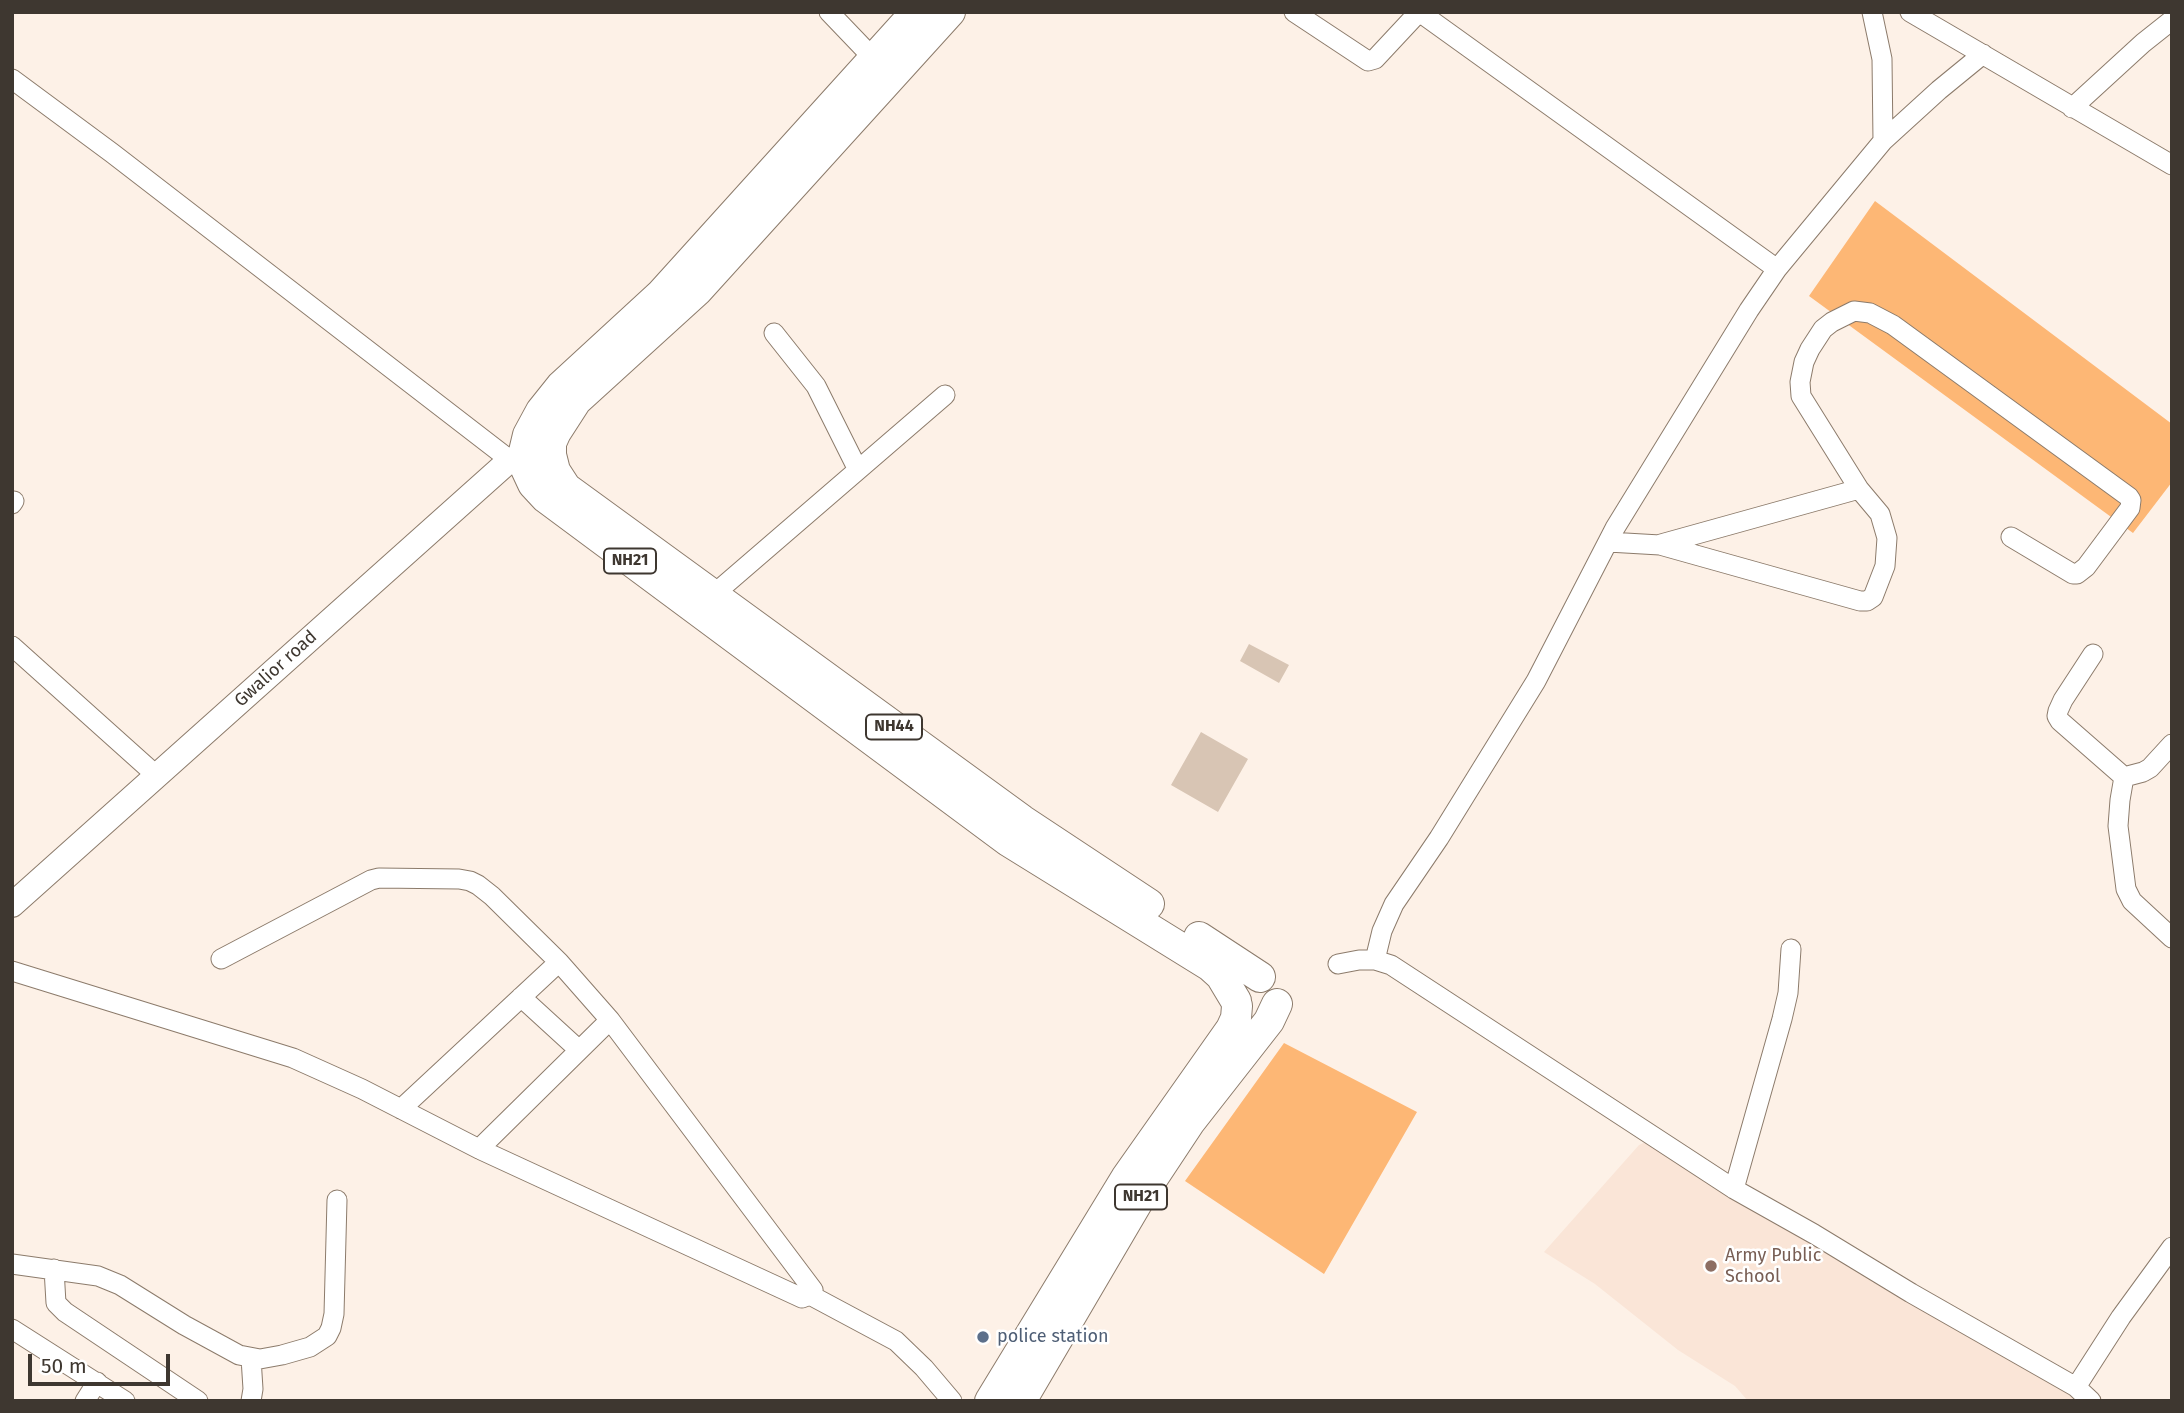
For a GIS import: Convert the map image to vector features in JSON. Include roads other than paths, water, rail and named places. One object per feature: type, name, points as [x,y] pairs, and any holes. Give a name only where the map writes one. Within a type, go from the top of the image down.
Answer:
[{"type":"highway","points":[[528,457],[528,435],[541,411],[561,386],[661,294],[916,12]]},
{"type":"highway","points":[[528,457],[551,443],[576,401],[697,291],[950,12]]},
{"type":"highway","name":"NH44","points":[[528,457],[555,471],[566,488],[1022,820],[1272,983],[1278,994],[1277,1004]]},
{"type":"highway","name":"NH21","points":[[528,457],[526,469],[533,484],[546,498],[1008,841],[1210,966],[1221,976],[1236,1003],[1236,1018],[1231,1029],[1126,1178],[990,1401]]},
{"type":"highway","points":[[1260,977],[1247,979],[1242,983],[1238,988],[1236,1003],[1247,1017],[1254,1019],[1268,1016],[1277,1004]]},
{"type":"highway","name":"NH21","points":[[1021,1401],[1143,1193],[1190,1122],[1269,1021],[1277,1004]]},
{"type":"main road","name":"Gwalior road","points":[[12,905],[156,776],[528,457]]},
{"type":"street","points":[[829,12],[874,59]]},
{"type":"street","points":[[1294,12],[1368,61],[1374,59],[1417,14],[1425,16],[1777,269]]},
{"type":"street","points":[[1872,12],[1882,59],[1883,141]]},
{"type":"street","points":[[1910,12],[2172,164]]},
{"type":"street","points":[[2072,108],[2172,20]]},
{"type":"street","points":[[1375,960],[1382,931],[1394,904],[1439,838],[1536,681],[1640,485],[1749,310],[1777,269],[1883,141],[1938,90],[1983,54]]},
{"type":"street","points":[[12,79],[528,457]]},
{"type":"street","points":[[1608,542],[1660,545],[1860,601],[1873,597],[1885,566],[1887,538],[1880,514],[1858,489],[1804,404],[1800,382],[1804,362],[1823,329],[1832,321],[1854,311],[1870,313],[1893,325],[2131,500],[2130,508],[2086,567],[2077,574],[2011,537]]},
{"type":"street","points":[[774,333],[816,386],[858,470]]},
{"type":"street","points":[[713,595],[944,395]]},
{"type":"street","points":[[1660,545],[1858,489]]},
{"type":"street","points":[[12,646],[156,776]]},
{"type":"street","points":[[2093,654],[2063,700],[2057,716],[2124,777]]},
{"type":"street","points":[[2124,777],[2150,768],[2172,744]]},
{"type":"street","points":[[2124,777],[2118,827],[2126,889],[2132,901],[2172,938]]},
{"type":"street","points":[[12,971],[293,1058],[479,1149],[803,1298],[813,1290],[610,1020],[559,962],[492,896],[470,881],[371,880],[221,958]]},
{"type":"street","points":[[1734,1189],[1782,1019],[1788,993],[1791,949]]},
{"type":"street","points":[[1338,964],[1375,960],[1391,965],[1734,1189],[2076,1387],[2091,1401]]},
{"type":"street","points":[[401,1109],[559,962]]},
{"type":"street","points":[[521,997],[579,1050]]},
{"type":"street","points":[[479,1149],[610,1020]]},
{"type":"street","points":[[12,1264],[98,1276],[120,1285],[239,1355],[251,1359],[271,1357],[310,1347],[327,1336],[334,1314],[337,1200]]},
{"type":"street","points":[[2076,1387],[2121,1317],[2172,1247]]},
{"type":"street","points":[[54,1269],[56,1303],[198,1401]]},
{"type":"street","points":[[810,1295],[895,1341],[924,1368],[952,1401]]},
{"type":"street","points":[[12,1329],[125,1401]]},
{"type":"street","points":[[251,1359],[251,1401]]},
{"type":"street","points":[[85,1401],[97,1382]]},
{"type":"place","name":"Army Public School","points":[[1711,1266]]},
{"type":"place","name":"police station","points":[[983,1337]]}]
